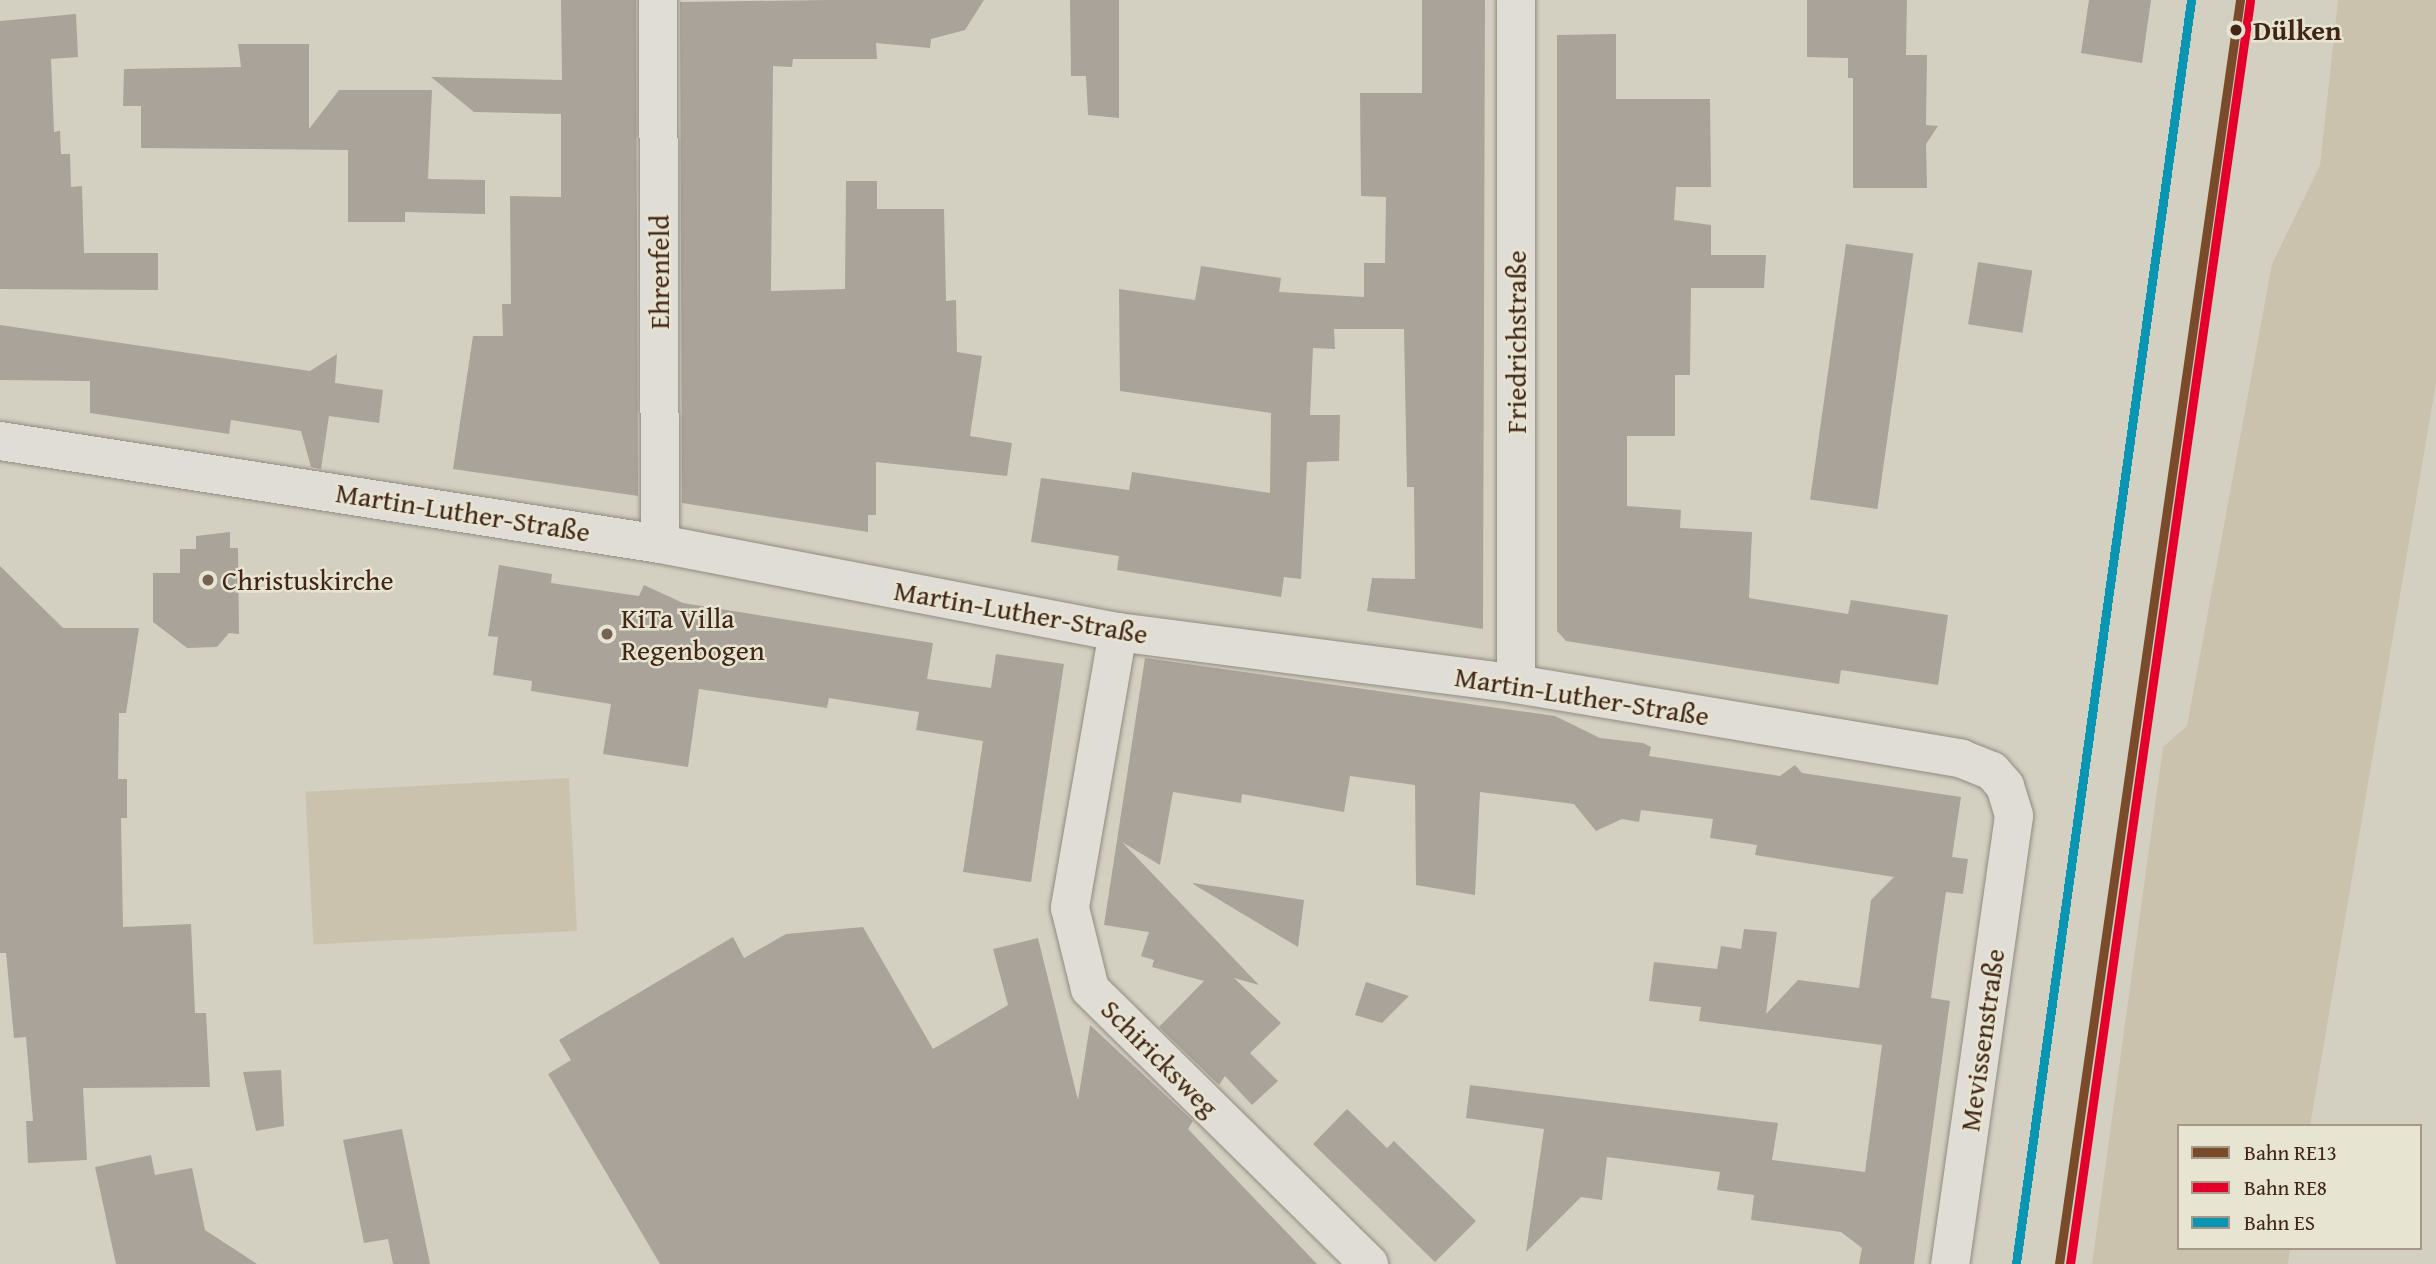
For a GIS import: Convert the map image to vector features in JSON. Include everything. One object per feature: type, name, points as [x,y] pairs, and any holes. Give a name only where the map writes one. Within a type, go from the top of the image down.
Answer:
[{"type":"street","name":"Ehrenfeld","points":[[658,0],[660,544]]},
{"type":"street","name":"Friedrichstraße","points":[[1516,0],[1516,684]]},
{"type":"street","name":"Martin-Luther-Straße","points":[[0,442],[660,544],[1118,632],[1516,684],[1962,759],[1992,771],[2005,786],[2014,816]]},
{"type":"street","name":"Schiricksweg","points":[[1118,632],[1070,908],[1090,989],[1369,1264]]},
{"type":"street","name":"Mevissenstraße","points":[[1951,1264],[2014,816]]},
{"type":"shaded area","points":[[2338,0],[2436,0],[2436,383],[2310,1124],[2177,1124],[2177,1250],[2290,1250],[2288,1264],[2092,1264],[2163,747],[2187,726],[2272,264],[2320,165]]},
{"type":"shaded area","points":[[569,778],[577,931],[313,945],[305,792]]},
{"type":"building","points":[[561,0],[636,0],[638,496],[453,469],[473,336],[503,336],[502,304],[511,304],[510,196],[561,197],[561,114],[474,112],[431,77],[562,80]]},
{"type":"building","points":[[984,0],[965,30],[931,39],[930,48],[876,43],[877,59],[793,59],[792,67],[773,66],[771,291],[845,289],[846,181],[877,181],[877,209],[944,209],[946,301],[956,300],[957,352],[982,356],[970,436],[1012,443],[1007,476],[876,462],[876,515],[868,515],[868,532],[682,503],[680,2]]},
{"type":"building","points":[[1070,0],[1119,0],[1119,118],[1088,115],[1086,76],[1071,76]]},
{"type":"building","points":[[1422,0],[1485,0],[1483,629],[1367,611],[1372,578],[1415,579],[1414,487],[1407,487],[1404,329],[1334,329],[1335,349],[1313,348],[1310,415],[1340,415],[1339,461],[1307,462],[1301,579],[1284,577],[1281,597],[1117,570],[1119,556],[1031,542],[1041,478],[1129,490],[1132,472],[1270,493],[1271,413],[1120,391],[1119,289],[1195,300],[1201,266],[1281,278],[1279,292],[1364,297],[1364,263],[1385,263],[1386,197],[1361,196],[1360,93],[1422,93]]},
{"type":"building","points":[[1807,0],[1907,0],[1906,55],[1927,55],[1926,125],[1938,126],[1926,144],[1927,188],[1853,188],[1853,78],[1848,78],[1848,58],[1807,57]]},
{"type":"building","points":[[2089,0],[2151,0],[2142,63],[2081,53]]},
{"type":"building","points":[[76,14],[78,57],[51,59],[54,132],[60,131],[61,154],[70,154],[71,187],[82,186],[84,253],[158,253],[158,290],[0,289],[0,21]]},
{"type":"building","points":[[1616,34],[1616,99],[1710,99],[1711,187],[1676,187],[1674,220],[1711,225],[1711,255],[1766,255],[1764,288],[1691,288],[1690,375],[1675,375],[1675,436],[1627,436],[1627,506],[1681,510],[1680,528],[1752,532],[1749,598],[1848,614],[1851,600],[1948,615],[1938,685],[1841,670],[1839,684],[1566,641],[1557,631],[1557,35]]},
{"type":"building","points":[[238,44],[309,44],[309,129],[339,90],[432,90],[428,179],[485,180],[485,214],[405,212],[405,222],[348,222],[348,150],[141,148],[141,106],[123,106],[124,69],[241,67]]},
{"type":"building","points":[[1846,244],[1913,253],[1877,509],[1810,499]]},
{"type":"building","points":[[1978,262],[2032,271],[2022,333],[1968,324]]},
{"type":"building","points":[[0,325],[310,371],[337,354],[335,383],[383,390],[379,423],[329,416],[321,469],[311,467],[301,431],[231,420],[229,434],[90,413],[90,381],[0,380]]},
{"type":"building","points":[[230,532],[230,548],[238,548],[239,634],[229,633],[217,647],[187,648],[153,622],[153,573],[180,573],[180,549],[196,549],[196,536]]},
{"type":"building","points":[[499,565],[552,574],[551,583],[639,596],[644,585],[683,603],[933,643],[927,679],[991,688],[996,654],[1064,664],[1031,882],[963,872],[983,741],[916,730],[919,712],[829,698],[827,708],[699,689],[688,767],[603,754],[611,704],[531,691],[532,681],[493,675],[498,637],[488,636]]},
{"type":"building","points":[[0,566],[63,628],[139,628],[126,713],[119,713],[118,779],[127,779],[127,818],[121,818],[123,927],[191,924],[195,1013],[206,1013],[210,1087],[83,1088],[87,1160],[28,1163],[26,1121],[33,1121],[26,1037],[14,1038],[6,953],[0,953]]},
{"type":"building","points":[[1145,658],[1555,716],[1600,738],[1643,743],[1651,747],[1649,756],[1780,776],[1795,765],[1802,773],[1961,797],[1952,857],[1968,859],[1963,894],[1946,892],[1931,998],[1950,1001],[1914,1264],[1859,1264],[1862,1248],[1841,1232],[1751,1220],[1754,1195],[1717,1190],[1720,1172],[1607,1157],[1602,1200],[1581,1197],[1526,1252],[1544,1129],[1466,1118],[1470,1085],[1778,1123],[1772,1160],[1865,1172],[1882,1045],[1699,1021],[1701,1007],[1649,1001],[1654,962],[1717,969],[1721,946],[1741,949],[1744,929],[1777,932],[1766,1014],[1798,980],[1859,988],[1871,900],[1894,877],[1755,855],[1757,845],[1710,838],[1713,819],[1641,810],[1639,822],[1622,819],[1596,831],[1574,804],[1480,792],[1475,895],[1416,885],[1415,785],[1350,776],[1344,812],[1242,794],[1241,803],[1173,792],[1160,865],[1122,842],[1259,985],[1234,978],[1281,1023],[1250,1053],[1278,1081],[1252,1105],[1225,1076],[1219,1085],[1159,1027],[1204,981],[1152,967],[1154,960],[1141,956],[1149,932],[1104,925]]},
{"type":"building","points":[[1193,884],[1304,900],[1298,947]]},
{"type":"building","points":[[863,927],[933,1049],[1008,1005],[993,949],[1038,938],[1078,1100],[1090,1025],[1193,1121],[1188,1129],[1317,1264],[660,1264],[548,1074],[571,1060],[559,1040],[733,937],[744,958],[786,934]]},
{"type":"building","points":[[1366,982],[1409,996],[1382,1023],[1355,1015]]},
{"type":"building","points":[[281,1070],[284,1126],[256,1131],[243,1072]]},
{"type":"building","points":[[1347,1109],[1387,1148],[1394,1141],[1476,1221],[1435,1262],[1313,1144]]},
{"type":"building","points":[[402,1129],[430,1264],[393,1264],[388,1239],[364,1243],[343,1140]]},
{"type":"building","points":[[151,1155],[155,1175],[192,1168],[205,1230],[257,1264],[116,1264],[95,1167]]},
{"type":"rail line","name":"ES","points":[[2016,1263],[2191,0]]},
{"type":"rail line","name":"RE13","points":[[2059,1264],[2240,0]]},
{"type":"rail line","name":"RE8","points":[[2070,1264],[2250,1]]},
{"type":"place","name":"Dülken","points":[[2236,30]]},
{"type":"place","name":"Christuskirche","points":[[208,580]]},
{"type":"place","name":"KiTa Villa Regenbogen","points":[[607,634]]}]
